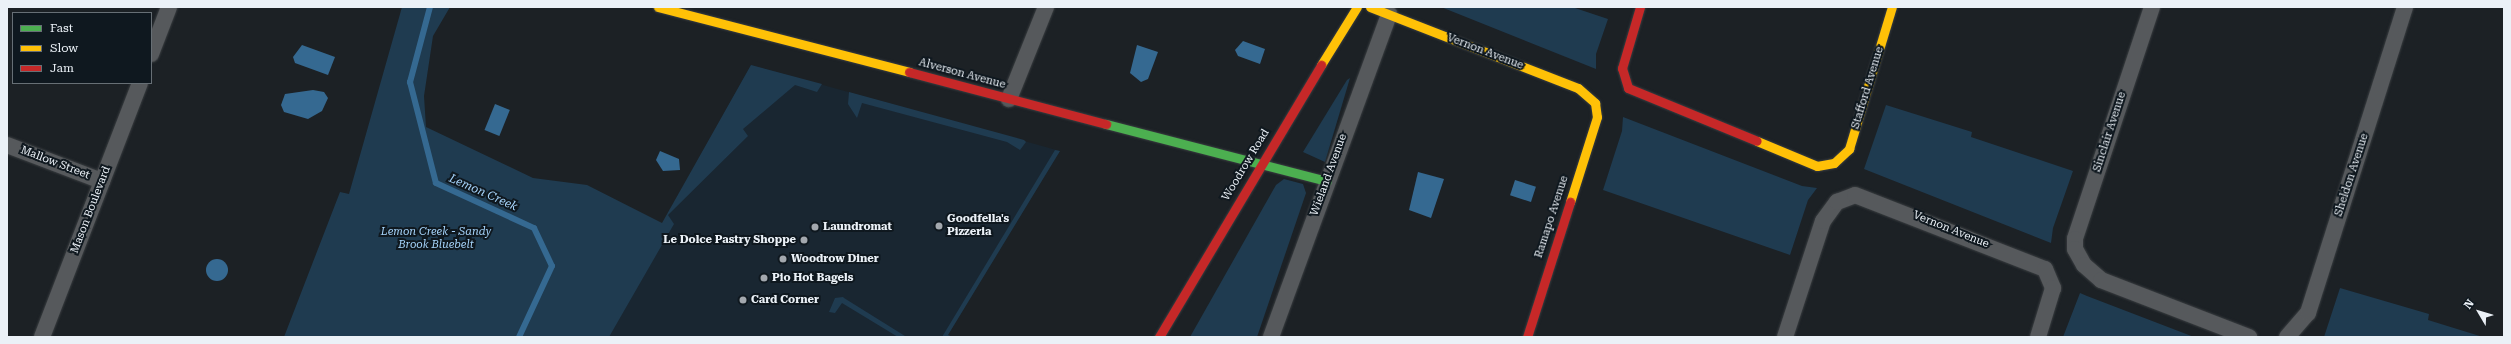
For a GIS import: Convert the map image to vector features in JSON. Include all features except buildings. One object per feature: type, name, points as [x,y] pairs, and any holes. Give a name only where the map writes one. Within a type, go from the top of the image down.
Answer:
[{"type":"street","points":[[152,51],[169,7]]},
{"type":"street","name":"Alverson Avenue","points":[[658,7],[694,11],[1009,99],[1258,165],[1291,169],[1327,181]]},
{"type":"street","points":[[1009,99],[1046,7]]},
{"type":"street","name":"Woodrow Road","points":[[1159,337],[1258,165],[1357,7]]},
{"type":"street","name":"Vernon Avenue","points":[[1370,7],[1578,88],[1595,103]]},
{"type":"street","name":"Stafford Avenue","points":[[1640,7],[1622,68],[1624,85],[1636,95],[1814,165],[1834,163],[1849,149],[1892,7]]},
{"type":"street","name":"Sinclair Avenue","points":[[2152,7],[2074,239],[2078,258],[2101,280],[2249,337]]},
{"type":"street","name":"Sheldon Avenue","points":[[2287,337],[2308,313],[2405,7]]},
{"type":"street","name":"Wieland Avenue","points":[[1271,337],[1389,14]]},
{"type":"street","name":"Mason Boulevard","points":[[42,337],[140,84]]},
{"type":"street","name":"Ramapo Avenue","points":[[1527,337],[1597,117],[1595,103]]},
{"type":"street","name":"Mallow Street","points":[[7,145],[102,181]]},
{"type":"street","name":"Vernon Avenue","points":[[1785,337],[1823,221],[1843,198],[1855,195],[1874,200],[2037,264],[2052,279],[2053,288],[2038,337]]},
{"type":"shaded area","points":[[751,65],[1060,151],[948,335],[953,337],[599,337]]},
{"type":"green space","name":"Lemon Creek - Sandy Brook Bluebelt","points":[[402,7],[450,7],[433,36],[424,96],[426,127],[533,178],[587,185],[662,223],[751,65],[822,84],[817,92],[795,85],[743,129],[748,136],[668,215],[674,224],[609,337],[284,337],[340,192],[349,194]]},
{"type":"green space","points":[[1441,7],[1572,7],[1608,19],[1596,54],[1596,69]]},
{"type":"green space","points":[[1350,78],[1325,162],[1303,152],[1347,80]]},
{"type":"green space","points":[[849,92],[1024,140],[1026,142],[1020,150],[1007,142],[862,103],[857,118],[848,104]]},
{"type":"green space","points":[[1886,105],[1972,132],[1971,137],[2073,171],[2053,228],[2051,243],[1864,169]]},
{"type":"green space","points":[[1623,117],[1802,186],[1817,188],[1808,200],[1790,255],[1603,190],[1622,131]]},
{"type":"green space","points":[[1055,150],[1060,151],[948,335],[953,337],[942,337]]},
{"type":"green space","points":[[1284,179],[1303,184],[1306,193],[1257,337],[1190,337],[1276,185]]},
{"type":"green space","points":[[2340,288],[2429,314],[2428,320],[2483,337],[2324,337]]},
{"type":"green space","points":[[2080,293],[2087,296],[2194,337],[2063,337]]},
{"type":"green space","points":[[843,297],[905,336],[898,337],[842,303],[835,313],[829,312],[835,298]]},
{"type":"water","points":[[1243,41],[1265,49],[1260,64],[1238,56],[1235,50]]},
{"type":"water","points":[[302,45],[335,57],[328,75],[295,63],[293,57]]},
{"type":"water","points":[[1137,45],[1158,52],[1148,79],[1141,82],[1130,73]]},
{"type":"water","points":[[313,90],[324,92],[328,98],[322,111],[308,119],[284,112],[281,105],[285,94]]},
{"type":"water","points":[[495,104],[510,110],[499,136],[485,130]]},
{"type":"water","points":[[660,151],[679,159],[680,170],[663,171],[656,160]]},
{"type":"water","points":[[1418,172],[1444,179],[1431,218],[1409,210]]},
{"type":"water","points":[[1515,180],[1536,187],[1531,202],[1510,195]]},
{"type":"water","points":[[217,259],[225,262],[228,270],[225,278],[217,281],[209,278],[206,270],[209,262]]},
{"type":"waterway","name":"Lemon Creek","points":[[430,7],[410,82],[436,183],[534,228],[552,266],[519,337]]},
{"type":"traffic: fast","points":[[1106,124],[1327,181]]},
{"type":"traffic: slow","points":[[658,7],[909,72]]},
{"type":"traffic: slow","points":[[1321,65],[1357,7]]},
{"type":"traffic: slow","points":[[1370,7],[1578,88],[1595,103],[1597,117],[1570,202]]},
{"type":"traffic: slow","points":[[1757,141],[1817,166],[1834,163],[1849,149],[1892,7]]},
{"type":"traffic: jam","points":[[1640,7],[1622,68],[1628,88],[1757,141]]},
{"type":"traffic: jam","points":[[1159,337],[1321,65]]},
{"type":"traffic: jam","points":[[909,72],[1106,124]]},
{"type":"traffic: jam","points":[[1527,337],[1570,202]]},
{"type":"place","name":"Goodfella's Pizzeria","points":[[939,226]]},
{"type":"place","name":"Laundromat","points":[[815,227]]},
{"type":"place","name":"Le Dolce Pastry Shoppe","points":[[804,240]]},
{"type":"place","name":"Woodrow Diner","points":[[783,259]]},
{"type":"place","name":"Pio Hot Bagels","points":[[764,278]]},
{"type":"place","name":"Card Corner","points":[[743,300]]}]
